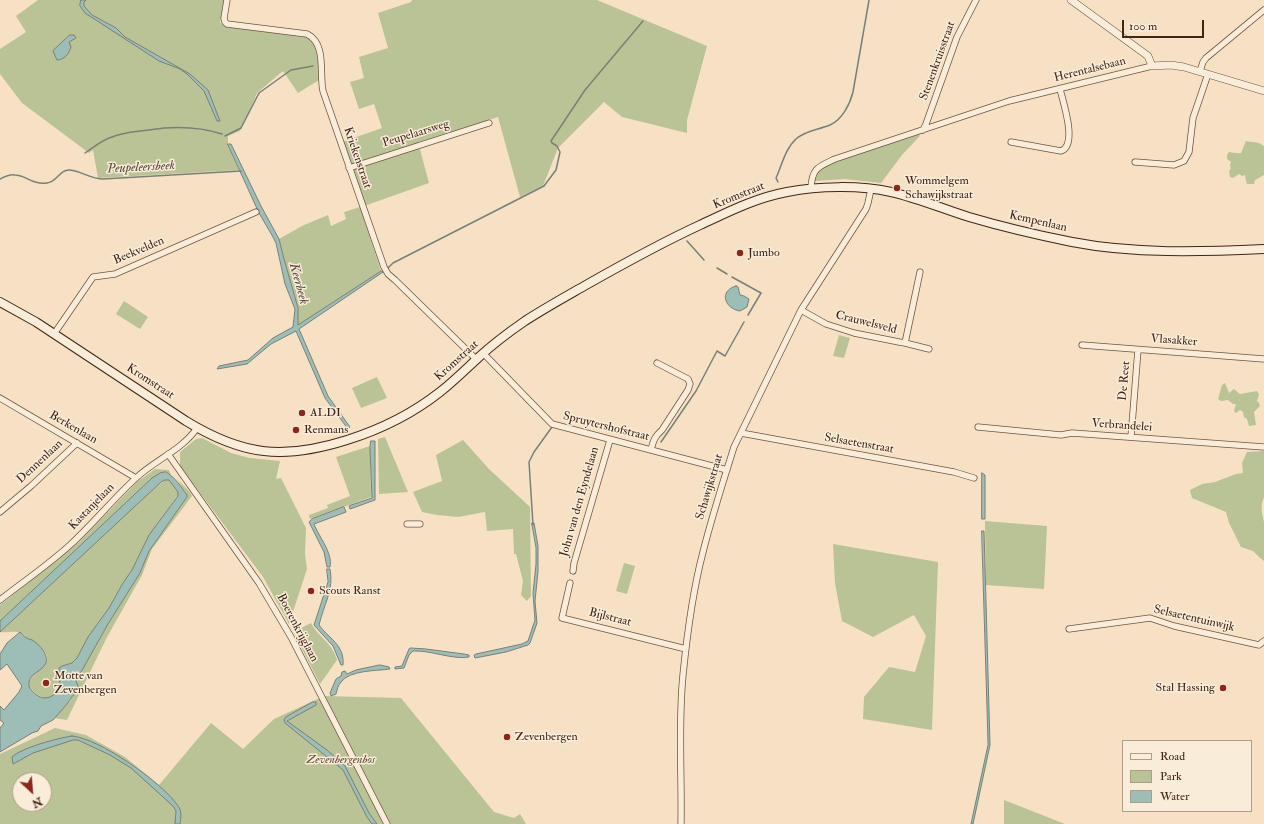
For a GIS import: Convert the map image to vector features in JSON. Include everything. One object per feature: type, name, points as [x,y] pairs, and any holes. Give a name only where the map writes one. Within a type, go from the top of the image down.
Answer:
[{"type":"main road","name":"Kempenlaan","points":[[811,188],[871,189],[895,193],[987,222],[1075,242],[1126,249],[1178,251],[1230,251],[1264,249]]},
{"type":"main road","name":"Kromstraat","points":[[0,302],[18,311],[54,334],[197,428],[233,444],[261,451],[305,451],[329,446],[372,431],[393,423],[411,413],[448,386],[476,359],[512,330],[548,307],[629,261],[679,235],[752,201],[786,192],[811,188]]},
{"type":"street","name":"Kriekenstraat","points":[[227,0],[224,18],[227,24],[307,34],[314,38],[321,62],[322,91],[348,168],[381,259],[388,274],[476,359]]},
{"type":"street","name":"Stenenkruisstraat","points":[[923,130],[957,37],[976,0]]},
{"type":"street","points":[[1071,0],[1148,56],[1152,66]]},
{"type":"street","points":[[1200,71],[1206,58],[1264,10]]},
{"type":"street","name":"Herentalsebaan","points":[[923,130],[1009,101],[1152,66],[1178,66],[1264,90]]},
{"type":"street","points":[[1135,162],[1174,165],[1179,164],[1187,157],[1194,118],[1208,74]]},
{"type":"street","points":[[1011,142],[1061,151],[1065,149],[1067,146],[1070,128],[1060,89]]},
{"type":"street","name":"Peupelaarsweg","points":[[348,168],[490,123]]},
{"type":"street","points":[[811,188],[814,171],[819,166],[841,156],[923,130]]},
{"type":"street","name":"Schawijkstraat","points":[[681,824],[681,713],[686,649],[695,588],[703,552],[727,470],[734,447],[801,310],[866,209],[871,189]]},
{"type":"street","name":"Beekvelden","points":[[54,334],[93,277],[115,274],[256,212]]},
{"type":"street","name":"Crauwelsveld","points":[[905,343],[920,272]]},
{"type":"street","name":"Crauwelsveld","points":[[801,310],[826,324],[854,333],[929,349]]},
{"type":"street","name":"Vlasakker","points":[[1082,346],[1264,359]]},
{"type":"street","name":"De Reet","points":[[1131,437],[1138,350]]},
{"type":"street","name":"Spruytershofstraat","points":[[483,353],[552,424],[727,470]]},
{"type":"street","points":[[651,450],[656,435],[662,430],[688,390],[690,384],[688,379],[657,363]]},
{"type":"street","name":"Berkenlaan","points":[[0,398],[136,478]]},
{"type":"street","name":"Verbrandelei","points":[[978,427],[1061,435],[1072,434],[1131,437],[1264,446]]},
{"type":"street","name":"Kastanjelaan","points":[[0,600],[68,546],[136,478],[193,434],[197,428]]},
{"type":"street","name":"Selsaetenstraat","points":[[741,433],[954,472],[974,478]]},
{"type":"street","name":"John van den Eyndelaan","points":[[573,571],[574,563],[610,440]]},
{"type":"street","name":"Dennenlaan","points":[[0,512],[31,486],[77,443]]},
{"type":"street","name":"Boerenkrijglaan","points":[[168,454],[259,583],[291,637],[387,824]]},
{"type":"street","points":[[407,524],[420,524]]},
{"type":"street","name":"Bijlstraat","points":[[570,583],[562,618],[686,649]]},
{"type":"street","name":"Selsaetentuinwijk","points":[[1069,629],[1150,618],[1174,626],[1259,645],[1264,641]]},
{"type":"green space","points":[[38,0],[224,0],[220,23],[310,37],[317,48],[320,70],[319,80],[298,93],[283,71],[257,93],[240,131],[228,136],[228,145],[239,170],[98,178],[93,150],[89,153],[22,103],[0,74],[0,49],[26,32],[16,16]]},
{"type":"green space","points":[[412,0],[597,0],[707,46],[687,120],[687,133],[622,117],[604,102],[558,148],[543,186],[520,197],[498,117],[418,142],[429,183],[364,206],[342,142],[382,128],[374,104],[359,109],[350,82],[364,78],[359,57],[388,48],[378,13],[411,2]]},
{"type":"green space","points":[[920,134],[881,183],[845,179],[815,181],[814,179],[820,169],[838,161]]},
{"type":"green space","points":[[1246,141],[1259,143],[1264,146],[1264,175],[1255,180],[1254,184],[1247,184],[1245,175],[1242,176],[1239,174],[1233,178],[1230,177],[1229,171],[1231,169],[1231,162],[1227,159],[1227,155],[1229,152],[1241,153]]},
{"type":"green space","points":[[360,207],[381,271],[298,325],[298,308],[279,239],[302,226],[328,215],[331,226],[346,219],[344,212]]},
{"type":"green space","points":[[124,301],[148,317],[140,329],[116,314]]},
{"type":"green space","points":[[839,335],[850,338],[844,358],[833,356]]},
{"type":"green space","points":[[377,377],[387,398],[361,408],[352,388]]},
{"type":"green space","points":[[1225,383],[1229,393],[1234,389],[1240,394],[1257,391],[1259,394],[1257,401],[1260,406],[1254,412],[1256,425],[1249,426],[1243,412],[1240,410],[1236,413],[1234,411],[1236,404],[1233,404],[1228,400],[1221,401],[1218,399],[1222,385]]},
{"type":"green space","points":[[385,437],[408,492],[379,494],[378,439]]},
{"type":"green space","points":[[202,438],[231,453],[250,458],[280,461],[276,479],[281,478],[306,528],[305,554],[307,569],[289,624],[263,577],[180,466],[180,452],[196,439]]},
{"type":"green space","points":[[463,440],[489,469],[530,507],[531,596],[527,601],[521,595],[523,581],[516,554],[514,554],[513,529],[487,531],[485,512],[458,517],[422,512],[413,492],[442,481],[436,455]]},
{"type":"green space","points":[[370,446],[371,497],[310,519],[309,515],[328,508],[327,505],[350,496],[336,457]]},
{"type":"green space","points":[[1264,451],[1264,497],[1262,513],[1264,522],[1264,561],[1253,551],[1241,547],[1229,523],[1226,512],[1192,498],[1190,490],[1202,484],[1215,482],[1243,473],[1242,463],[1247,452]]},
{"type":"green space","points":[[155,469],[169,470],[171,475],[166,472],[152,478],[0,621],[0,605],[79,542],[137,482]]},
{"type":"green space","points":[[177,479],[192,496],[152,549],[142,575],[106,639],[67,720],[54,718],[70,701],[78,686],[76,681],[77,677],[140,573],[149,551],[187,497]]},
{"type":"green space","points":[[165,480],[169,480],[178,492],[178,495],[149,535],[132,570],[109,608],[88,637],[77,658],[72,663],[62,666],[59,671],[60,685],[57,692],[46,699],[36,694],[29,687],[30,681],[32,676],[47,661],[47,656],[44,651],[24,635],[16,632],[0,632],[152,490]]},
{"type":"green space","points":[[985,521],[1047,526],[1044,589],[986,585]]},
{"type":"green space","points":[[833,544],[938,562],[932,730],[863,719],[864,697],[889,667],[915,672],[926,636],[914,615],[873,637],[842,621],[835,583]]},
{"type":"green space","points":[[624,563],[635,566],[627,594],[616,591]]},
{"type":"green space","points":[[311,623],[329,644],[337,660],[320,684],[296,637],[301,628]]},
{"type":"green space","name":"Zevenbergenbos","points":[[324,696],[401,698],[494,812],[514,818],[520,814],[526,824],[0,824],[0,754],[55,728],[86,735],[125,757],[159,785],[211,723],[243,749],[274,719]]},
{"type":"green space","points":[[1004,800],[1065,824],[1004,824]]},
{"type":"water","points":[[81,0],[86,0],[84,2],[84,6],[92,15],[116,28],[125,37],[190,74],[208,90],[220,121],[217,121],[204,91],[187,74],[180,69],[159,61],[85,13],[80,6]]},
{"type":"water","points":[[70,35],[74,35],[76,38],[69,42],[71,47],[69,52],[64,58],[57,60],[53,51]]},
{"type":"water","points":[[228,144],[231,144],[279,239],[298,308],[298,325],[381,271],[383,272],[299,329],[328,396],[350,427],[348,429],[325,398],[296,331],[271,344],[247,364],[217,369],[219,366],[248,360],[273,338],[293,327],[295,309],[285,284],[276,243],[259,213]]},
{"type":"water","points":[[736,286],[738,287],[740,295],[749,299],[747,307],[740,311],[735,310],[727,304],[725,296],[730,288]]},
{"type":"water","points":[[371,441],[375,441],[375,500],[350,509],[349,506],[351,505],[372,498]]},
{"type":"water","points":[[166,472],[178,482],[187,497],[149,551],[140,573],[108,624],[76,681],[78,692],[74,694],[53,720],[41,726],[38,731],[0,752],[0,728],[4,723],[0,720],[0,706],[4,710],[22,686],[7,664],[0,670],[0,654],[7,643],[20,632],[25,637],[34,641],[45,654],[46,661],[42,668],[32,675],[29,687],[37,695],[45,698],[57,692],[60,687],[59,668],[72,663],[77,658],[88,637],[109,608],[132,570],[149,535],[178,496],[178,492],[169,480],[161,482],[0,632],[0,621],[152,478],[160,473]]},
{"type":"water","points":[[982,473],[985,475],[985,519],[982,519]]},
{"type":"water","points":[[344,507],[346,512],[314,524],[328,551],[330,567],[327,567],[324,552],[309,522],[312,519]]},
{"type":"water","points":[[532,523],[534,523],[538,546],[538,571],[535,601],[537,623],[530,643],[506,652],[475,658],[474,655],[476,654],[522,644],[528,641],[535,620],[533,593],[536,548]]},
{"type":"water","points":[[982,531],[984,531],[990,745],[973,824],[971,824],[988,745]]},
{"type":"water","points":[[327,569],[330,569],[331,584],[319,625],[339,647],[343,658],[343,665],[341,665],[333,646],[314,625],[328,582]]},
{"type":"water","points":[[409,649],[464,654],[469,655],[469,657],[462,658],[413,651],[409,655],[404,668],[395,669],[395,667],[402,666]]},
{"type":"water","points":[[380,665],[389,667],[390,669],[350,675],[340,683],[336,694],[331,696],[330,693],[336,679],[341,676],[342,672],[345,671],[347,674],[356,670]]},
{"type":"water","points":[[313,702],[316,702],[316,705],[287,721],[327,750],[345,766],[369,813],[377,824],[372,824],[367,817],[343,770],[285,723],[284,720],[286,717]]},
{"type":"water","points":[[72,736],[98,745],[130,763],[145,774],[170,796],[178,806],[181,812],[180,824],[175,824],[176,811],[173,806],[131,768],[110,755],[78,740],[73,740],[33,753],[13,764],[12,757],[23,750],[49,741]]},
{"type":"waterway","points":[[778,182],[776,178],[786,152],[792,143],[800,136],[812,130],[826,127],[834,123],[842,116],[848,106],[853,92],[869,0]]},
{"type":"waterway","points":[[388,268],[393,263],[544,186],[556,170],[560,152],[557,146],[551,141],[585,90],[643,21]]},
{"type":"waterway","points":[[225,136],[241,128],[259,93],[291,70],[313,66]]},
{"type":"waterway","points":[[85,153],[108,138],[130,132],[167,128],[195,128],[222,134]]},
{"type":"waterway","name":"Peupeleersbeek","points":[[0,179],[7,176],[19,175],[37,183],[47,183],[67,170],[78,172],[94,178],[103,179],[241,171]]},
{"type":"waterway","points":[[687,241],[704,260]]},
{"type":"waterway","points":[[717,268],[727,274]]},
{"type":"waterway","points":[[732,277],[761,293],[748,315]]},
{"type":"waterway","points":[[661,442],[696,391],[717,351],[725,356],[744,322]]},
{"type":"waterway","points":[[533,525],[529,462],[534,452],[552,427]]},
{"type":"place","name":"Wommelgem Schawijkstraat","points":[[897,188]]},
{"type":"place","name":"Jumbo","points":[[740,253]]},
{"type":"place","name":"ALDI","points":[[302,413]]},
{"type":"place","name":"Renmans","points":[[296,430]]},
{"type":"place","name":"Scouts Ranst","points":[[311,591]]},
{"type":"place","name":"Motte van Zevenbergen","points":[[46,683]]},
{"type":"place","name":"Stal Hassing","points":[[1223,688]]},
{"type":"place","name":"Zevenbergen","points":[[507,737]]},
{"type":"water label","name":"Keerbeek","points":[[298,284]]}]
